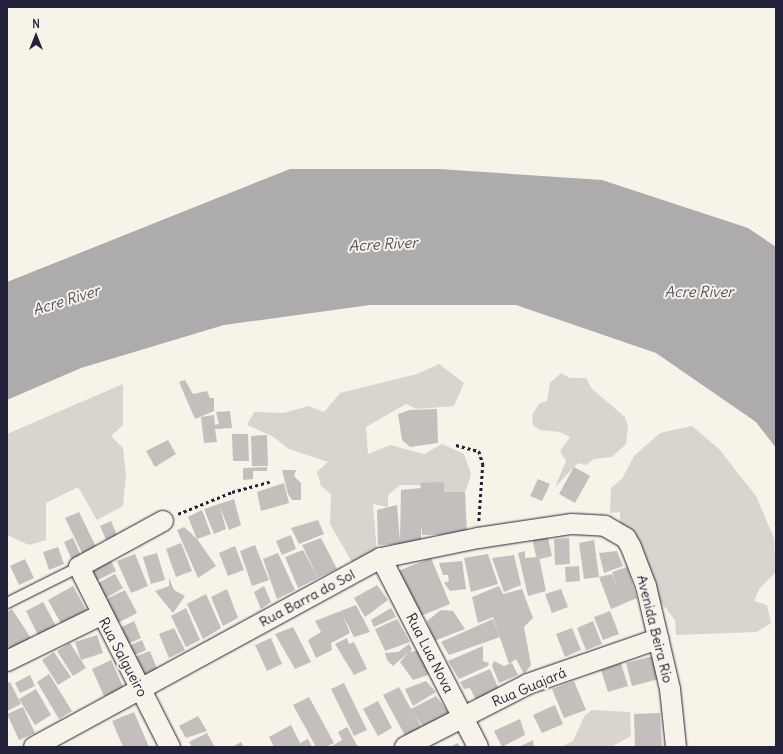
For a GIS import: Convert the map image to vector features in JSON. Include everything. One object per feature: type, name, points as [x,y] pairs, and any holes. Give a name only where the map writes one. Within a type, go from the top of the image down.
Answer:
[{"type":"street","points":[[79,567],[163,521]]},
{"type":"street","name":"Rua Barra do Sol","points":[[34,747],[141,691],[196,657],[381,558],[478,538],[572,524],[605,526]]},
{"type":"street","name":"Avenida Beira Rio","points":[[605,526],[626,538],[646,586],[670,689],[676,747]]},
{"type":"street","name":"Rua Lua Nova","points":[[381,558],[478,747]]},
{"type":"street","name":"Rua Salgueiro","points":[[79,567],[101,615],[170,747]]},
{"type":"street","points":[[7,661],[101,615]]},
{"type":"street","name":"Rua Guajará","points":[[405,747],[528,684],[658,639]]},
{"type":"lane","points":[[7,604],[79,567]]},
{"type":"path","points":[[456,445],[479,451],[483,464],[478,538]]},
{"type":"path","points":[[163,521],[232,492],[272,481]]},
{"type":"shaded area","points":[[439,364],[464,383],[454,406],[417,409],[406,404],[366,427],[368,454],[390,445],[424,454],[442,444],[464,454],[471,474],[467,488],[462,496],[444,499],[428,485],[400,485],[388,495],[388,507],[373,504],[377,553],[353,564],[330,524],[331,494],[321,486],[317,472],[328,462],[289,449],[272,436],[247,425],[254,412],[283,413],[309,406],[324,412],[340,393],[417,374]]},
{"type":"shaded area","points":[[561,373],[570,378],[586,378],[592,389],[625,417],[628,426],[626,444],[612,457],[594,459],[586,465],[578,463],[555,487],[566,461],[560,451],[570,437],[560,432],[540,430],[533,425],[532,415],[539,404],[547,401],[550,383]]},
{"type":"shaded area","points":[[123,384],[123,425],[111,436],[123,448],[126,475],[123,506],[97,520],[78,487],[46,503],[46,540],[29,545],[7,535],[7,434]]},
{"type":"shaded area","points":[[692,426],[719,449],[756,496],[774,538],[776,572],[760,588],[754,601],[767,605],[771,623],[757,632],[676,635],[675,620],[660,601],[620,524],[620,512],[610,513],[611,488],[622,479],[634,456],[660,433]]},
{"type":"shaded area","points":[[592,710],[630,712],[631,736],[611,747],[561,747],[573,741],[585,715]]},
{"type":"water","name":"Acre River","points":[[290,169],[439,169],[602,180],[748,228],[776,247],[776,448],[756,422],[656,353],[516,305],[370,305],[224,325],[81,368],[7,400],[7,282]]},
{"type":"building","points":[[185,380],[193,394],[207,391],[210,398],[214,398],[214,411],[195,419],[179,382]]},
{"type":"building","points":[[437,409],[438,443],[410,447],[402,440],[398,414],[410,410]]},
{"type":"building","points":[[230,411],[232,428],[215,429],[217,442],[204,443],[201,417],[214,415],[215,425],[219,424],[216,412]]},
{"type":"building","points":[[232,434],[248,434],[249,461],[233,461]]},
{"type":"building","points":[[267,435],[268,466],[252,466],[251,436]]},
{"type":"building","points":[[168,440],[176,454],[155,467],[146,451]]},
{"type":"building","points":[[267,467],[267,471],[253,471],[253,479],[243,480],[243,468]]},
{"type":"building","points":[[574,467],[590,476],[575,503],[559,494]]},
{"type":"building","points":[[282,470],[296,470],[294,476],[301,483],[301,500],[292,500],[288,494]]},
{"type":"building","points":[[538,479],[550,484],[542,501],[530,496]]},
{"type":"building","points":[[444,482],[444,492],[465,492],[467,534],[422,535],[421,523],[421,543],[378,545],[377,510],[397,505],[400,541],[401,490],[421,488],[420,483]]},
{"type":"building","points":[[284,483],[289,503],[261,511],[257,492]]},
{"type":"building","points":[[234,499],[241,525],[229,530],[220,507],[226,529],[214,534],[204,509]]},
{"type":"building","points":[[202,510],[211,534],[197,539],[188,517]]},
{"type":"building","points":[[79,512],[98,551],[84,557],[65,518]]},
{"type":"building","points":[[318,520],[324,534],[299,544],[291,528]]},
{"type":"building","points":[[111,521],[117,535],[106,540],[100,526]]},
{"type":"building","points":[[184,527],[197,539],[216,566],[198,578],[177,530]]},
{"type":"building","points":[[547,534],[552,556],[540,559],[536,556],[532,537]]},
{"type":"building","points":[[291,535],[296,549],[282,555],[276,541]]},
{"type":"building","points":[[73,538],[81,556],[72,560],[64,542]]},
{"type":"building","points":[[321,538],[337,569],[318,578],[302,545]]},
{"type":"building","points":[[569,538],[570,564],[555,565],[554,539]]},
{"type":"building","points":[[594,540],[599,577],[584,579],[579,543]]},
{"type":"building","points":[[181,543],[192,571],[176,577],[166,549]]},
{"type":"building","points":[[255,545],[269,580],[252,586],[240,551]]},
{"type":"building","points":[[235,546],[244,570],[228,576],[219,553]]},
{"type":"building","points":[[58,547],[64,564],[49,570],[43,552]]},
{"type":"building","points":[[303,550],[318,578],[298,588],[285,557]]},
{"type":"building","points":[[525,551],[525,558],[539,557],[546,591],[528,596],[518,553]]},
{"type":"building","points":[[617,551],[623,566],[604,573],[599,553]]},
{"type":"building","points":[[157,553],[165,580],[151,584],[143,557]]},
{"type":"building","points":[[278,553],[295,590],[277,599],[263,559]]},
{"type":"building","points":[[135,554],[148,586],[131,593],[117,561]]},
{"type":"building","points":[[488,554],[498,584],[471,592],[464,558]]},
{"type":"building","points":[[514,555],[521,585],[504,592],[492,558]]},
{"type":"building","points":[[109,557],[116,571],[96,581],[89,567]]},
{"type":"building","points":[[431,558],[450,604],[418,617],[398,571]]},
{"type":"building","points":[[25,559],[34,578],[19,585],[10,566]]},
{"type":"building","points":[[462,561],[466,589],[450,591],[444,583],[449,581],[448,575],[443,575],[439,563]]},
{"type":"building","points":[[579,566],[580,581],[566,582],[565,567]]},
{"type":"building","points":[[627,567],[637,598],[611,609],[599,577],[612,574],[618,590],[612,572]]},
{"type":"building","points":[[115,574],[123,588],[106,598],[98,583]]},
{"type":"building","points":[[169,578],[174,590],[185,596],[173,613],[155,591],[169,586]]},
{"type":"building","points":[[377,585],[388,600],[365,617],[354,598]]},
{"type":"building","points":[[73,586],[88,613],[63,627],[48,600]]},
{"type":"building","points":[[264,586],[271,602],[261,609],[254,592]]},
{"type":"building","points":[[499,586],[503,594],[522,589],[533,618],[524,627],[531,665],[524,674],[516,659],[509,664],[493,617],[478,623],[472,597]]},
{"type":"building","points":[[227,589],[238,618],[223,626],[211,597]]},
{"type":"building","points":[[561,589],[568,607],[552,613],[545,594]]},
{"type":"building","points":[[125,590],[137,613],[112,626],[100,602]]},
{"type":"building","points":[[206,594],[221,628],[203,639],[187,604]]},
{"type":"building","points":[[43,602],[56,626],[38,635],[26,611]]},
{"type":"building","points":[[356,605],[370,632],[354,637],[343,616],[350,633],[331,643],[332,650],[316,658],[308,640],[321,632],[315,621]]},
{"type":"building","points":[[186,608],[200,640],[186,647],[171,616]]},
{"type":"building","points":[[391,608],[396,617],[374,627],[371,620]]},
{"type":"building","points":[[12,609],[32,640],[12,652],[7,644],[7,612]]},
{"type":"building","points":[[441,610],[453,611],[465,629],[434,641],[427,621]]},
{"type":"building","points":[[610,611],[619,634],[603,640],[594,617]]},
{"type":"building","points":[[397,619],[410,642],[385,651],[375,629]]},
{"type":"building","points":[[493,619],[500,637],[449,655],[441,642]]},
{"type":"building","points":[[134,621],[141,638],[128,644],[120,628]]},
{"type":"building","points":[[593,621],[602,644],[586,650],[577,628]]},
{"type":"building","points":[[293,627],[311,662],[295,669],[275,634]]},
{"type":"building","points":[[174,628],[185,650],[169,658],[159,634]]},
{"type":"building","points":[[572,628],[581,650],[565,657],[556,634]]},
{"type":"building","points":[[97,635],[103,653],[81,660],[75,642]]},
{"type":"building","points":[[271,638],[282,664],[267,671],[255,645]]},
{"type":"building","points":[[347,638],[349,644],[354,642],[367,669],[354,675],[335,644]]},
{"type":"building","points":[[142,640],[146,650],[131,657],[127,647]]},
{"type":"building","points":[[70,643],[86,668],[73,676],[57,651]]},
{"type":"building","points":[[409,644],[412,649],[410,652],[421,650],[431,674],[413,680],[400,662],[409,652],[393,666],[387,660],[385,653],[398,652]]},
{"type":"building","points":[[483,646],[483,661],[489,663],[488,666],[459,679],[448,661]]},
{"type":"building","points":[[150,651],[157,669],[137,678],[129,659]]},
{"type":"building","points":[[54,652],[71,677],[58,685],[42,660]]},
{"type":"building","points":[[653,656],[659,679],[632,686],[626,663]]},
{"type":"building","points":[[111,660],[124,689],[104,696],[92,669]]},
{"type":"building","points":[[494,661],[504,666],[512,663],[518,675],[499,683],[492,666]]},
{"type":"building","points":[[621,663],[628,686],[608,692],[601,670]]},
{"type":"building","points":[[490,669],[501,694],[479,706],[470,688],[464,689],[460,682]]},
{"type":"building","points":[[49,674],[72,711],[59,719],[37,682]]},
{"type":"building","points":[[30,675],[35,686],[20,693],[15,683]]},
{"type":"building","points":[[426,681],[436,692],[413,706],[405,689]]},
{"type":"building","points":[[574,681],[586,710],[564,718],[552,689]]},
{"type":"building","points":[[10,682],[21,704],[7,711],[7,683]]},
{"type":"building","points":[[344,683],[367,730],[354,736],[331,689]]},
{"type":"building","points":[[399,687],[411,709],[436,696],[449,713],[426,731],[414,714],[423,729],[408,741],[383,695]]},
{"type":"building","points":[[36,689],[51,715],[35,725],[19,699]]},
{"type":"building","points":[[309,697],[334,743],[326,747],[316,747],[293,705]]},
{"type":"building","points":[[378,701],[392,728],[378,736],[363,709]]},
{"type":"building","points":[[555,705],[563,724],[542,733],[533,715]]},
{"type":"building","points":[[23,707],[35,733],[19,740],[7,714]]},
{"type":"building","points":[[134,712],[149,747],[123,747],[112,721]]},
{"type":"building","points":[[660,713],[662,747],[635,747],[634,714]]},
{"type":"building","points":[[198,716],[207,731],[186,738],[179,726]]},
{"type":"building","points":[[520,719],[525,735],[502,747],[494,731]]},
{"type":"building","points":[[291,725],[300,743],[308,739],[312,747],[274,747],[269,737]]},
{"type":"building","points":[[347,727],[358,747],[330,747],[342,740],[338,732]]},
{"type":"building","points":[[207,733],[215,747],[192,747],[189,742]]},
{"type":"building","points":[[533,740],[534,747],[518,747],[525,744]]},
{"type":"building","points":[[241,742],[244,747],[232,747]]},
{"type":"building","points":[[458,743],[460,747],[450,747]]}]
